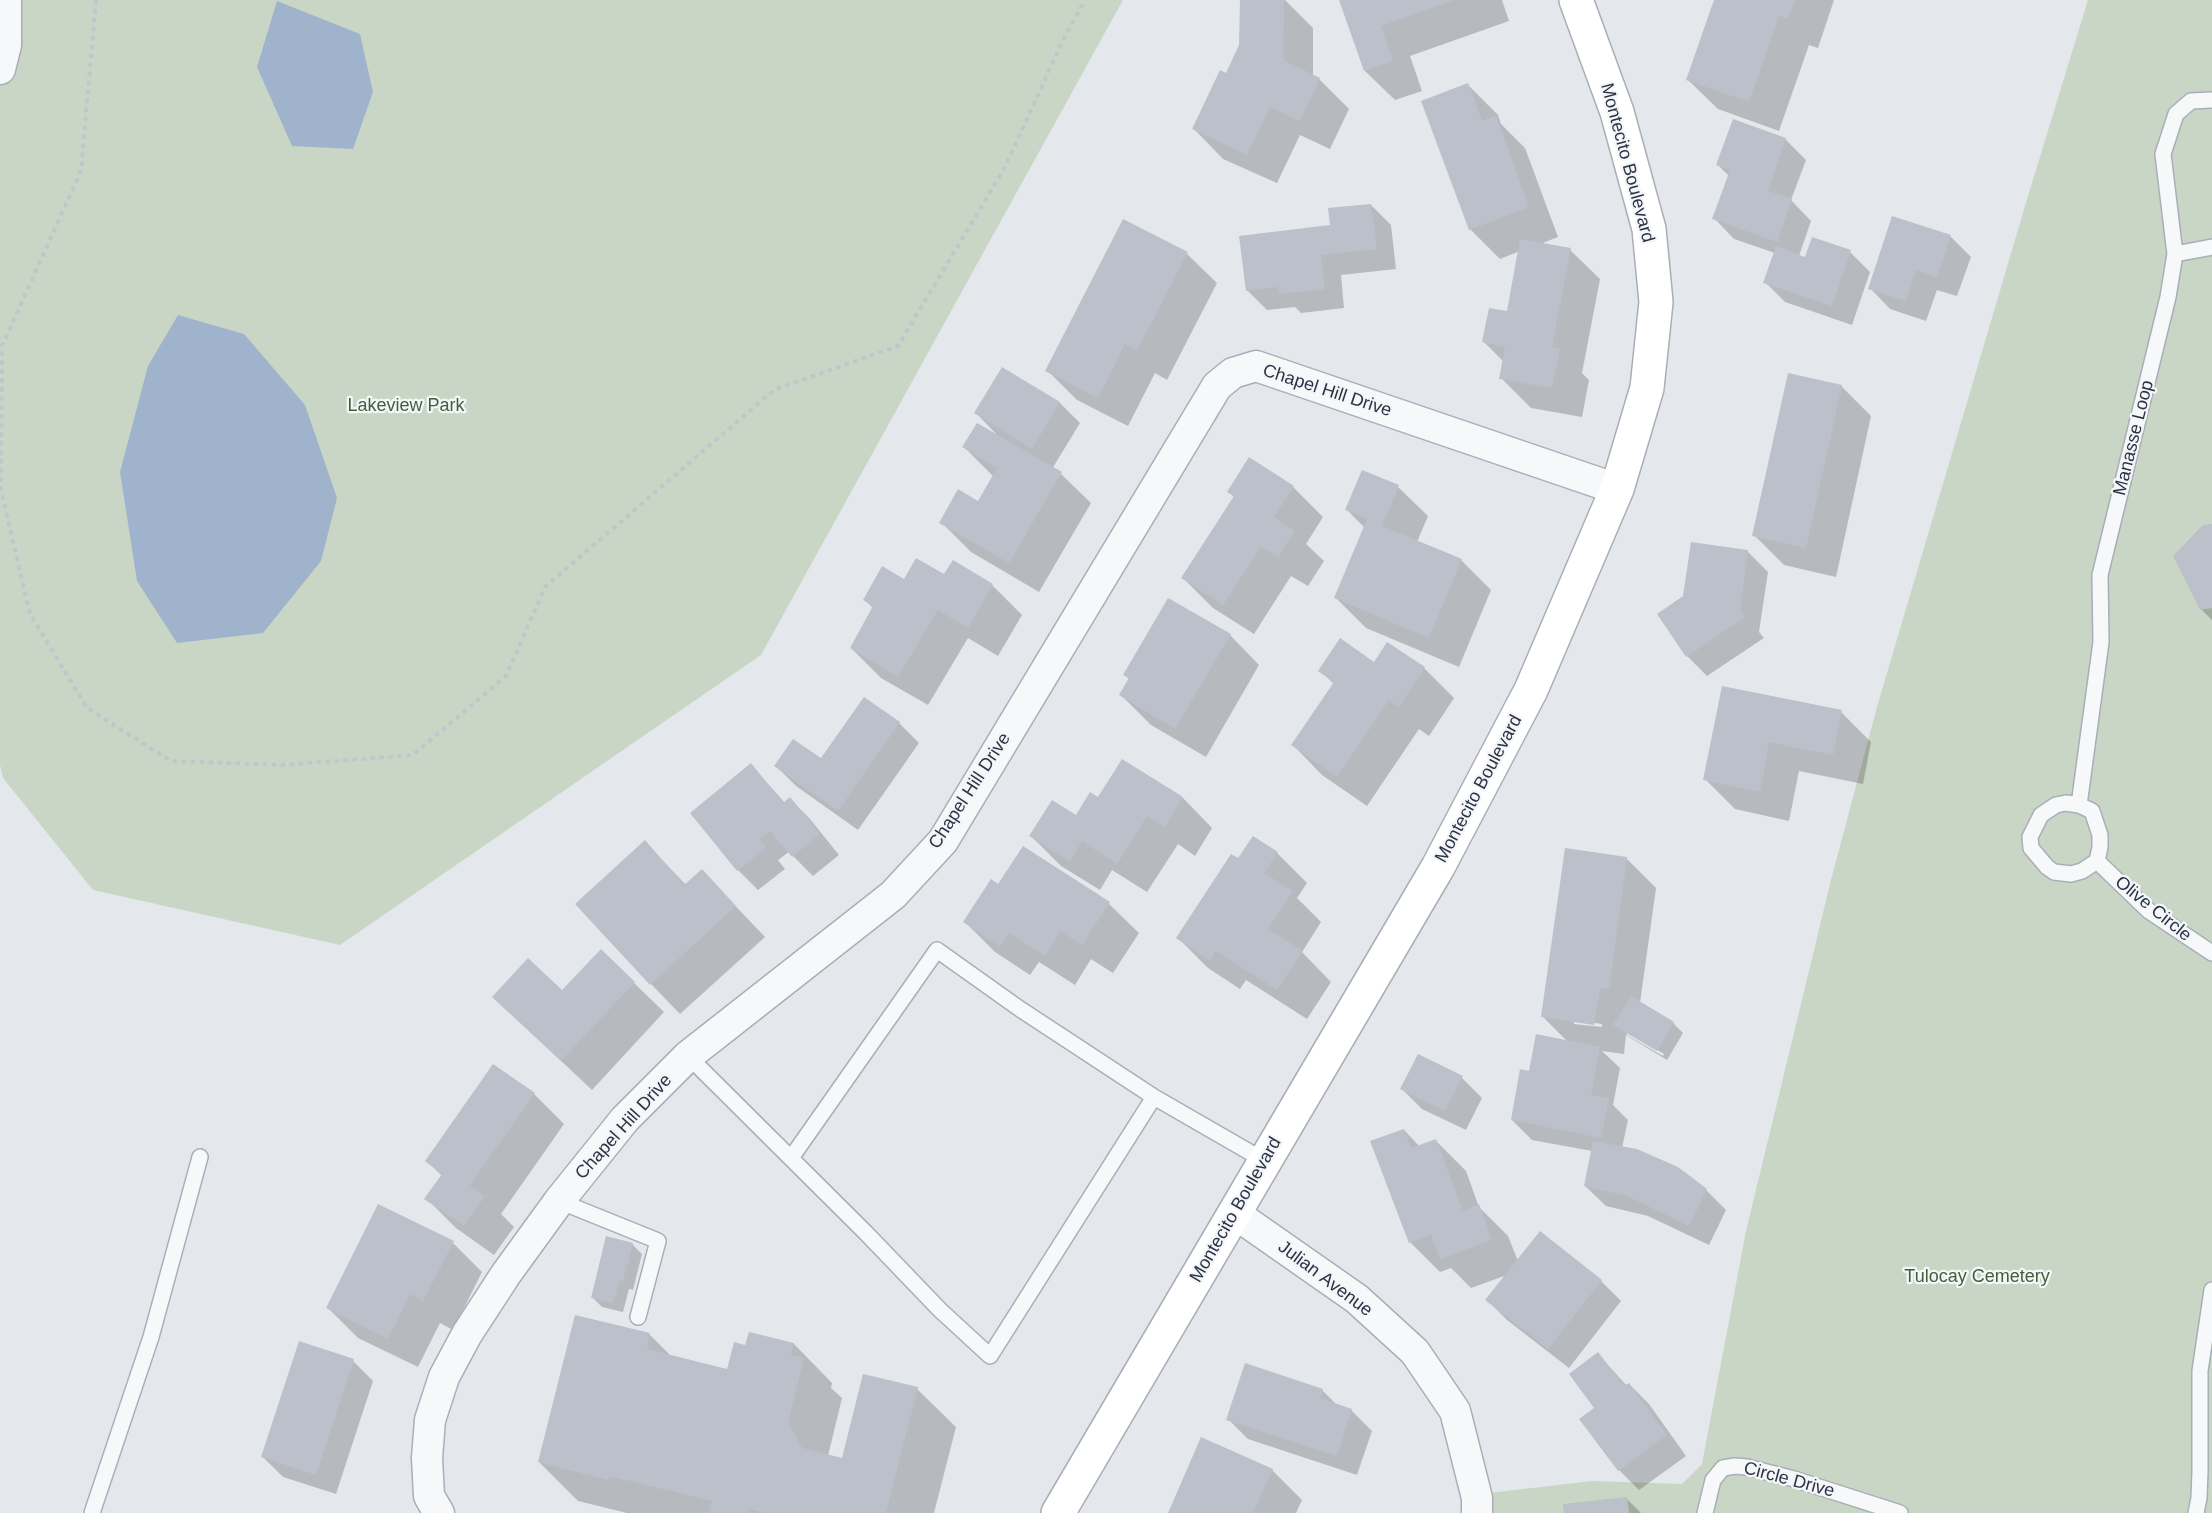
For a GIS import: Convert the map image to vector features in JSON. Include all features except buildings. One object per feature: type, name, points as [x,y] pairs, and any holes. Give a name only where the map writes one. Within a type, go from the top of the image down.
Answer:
[{"type":"street","points":[[0,69],[6,45],[6,0]]},
{"type":"street","name":"Montecito Boulevard","points":[[1058,1513],[1438,867],[1526,700],[1617,489],[1647,388],[1656,302],[1649,229],[1617,112],[1576,0]]},
{"type":"street","name":"Chapel Hill Drive","points":[[438,1513],[429,1496],[427,1458],[429,1420],[444,1377],[467,1334],[506,1274],[625,1119],[688,1056],[892,895],[943,841],[1217,386],[1233,372],[1256,366],[1617,489]]},
{"type":"street","name":"Julian Avenue","points":[[1234,1213],[1357,1299],[1415,1352],[1455,1411],[1477,1498],[1477,1513]]},
{"type":"lane","name":"Manasse Loop","points":[[2079,805],[2101,642],[2100,575],[2168,297],[2175,254],[2163,154],[2176,114],[2191,101],[2212,100]]},
{"type":"lane","points":[[2175,254],[2212,247]]},
{"type":"lane","points":[[2066,803],[2079,805],[2092,811],[2097,823],[2100,847],[2097,861],[2082,871],[2071,874],[2054,872],[2040,862],[2031,848],[2030,837],[2041,815],[2056,805],[2066,803]]},
{"type":"lane","name":"Olive Circle","points":[[2097,861],[2149,911],[2212,953]]},
{"type":"lane","points":[[791,1158],[937,950],[1020,1009],[1154,1096],[1265,1161]]},
{"type":"lane","points":[[688,1056],[939,1310],[990,1356],[1154,1096]]},
{"type":"lane","points":[[92,1513],[151,1337],[200,1157]]},
{"type":"lane","points":[[560,1201],[658,1241],[638,1317]]},
{"type":"lane","points":[[2196,1513],[2206,1469],[2200,1371],[2212,1290]]},
{"type":"lane","name":"Circle Drive","points":[[1705,1513],[1713,1480],[1723,1468],[1735,1466],[1794,1479],[1900,1513]]},
{"type":"path","points":[[96,0],[81,171],[2,345],[1,490],[30,614],[87,708],[171,761],[283,765],[413,755],[506,676],[545,587],[774,390],[898,346],[1005,167],[1062,40],[1085,0]]},
{"type":"green space","name":"Lakeview Park","points":[[6,0],[1123,0],[761,655],[340,945],[93,890],[3,778],[0,765],[0,69]]},
{"type":"green space","name":"Tulocay Cemetery","points":[[2088,0],[2212,0],[2212,1513],[1490,1513],[1489,1493],[1592,1481],[1682,1484],[1702,1464],[1746,1231],[1831,880],[1877,707]]},
{"type":"water","points":[[277,1],[360,34],[373,92],[353,149],[292,146],[257,67]]},
{"type":"water","points":[[178,315],[244,334],[305,405],[337,498],[321,561],[263,633],[177,643],[137,581],[120,472],[148,366]]}]
